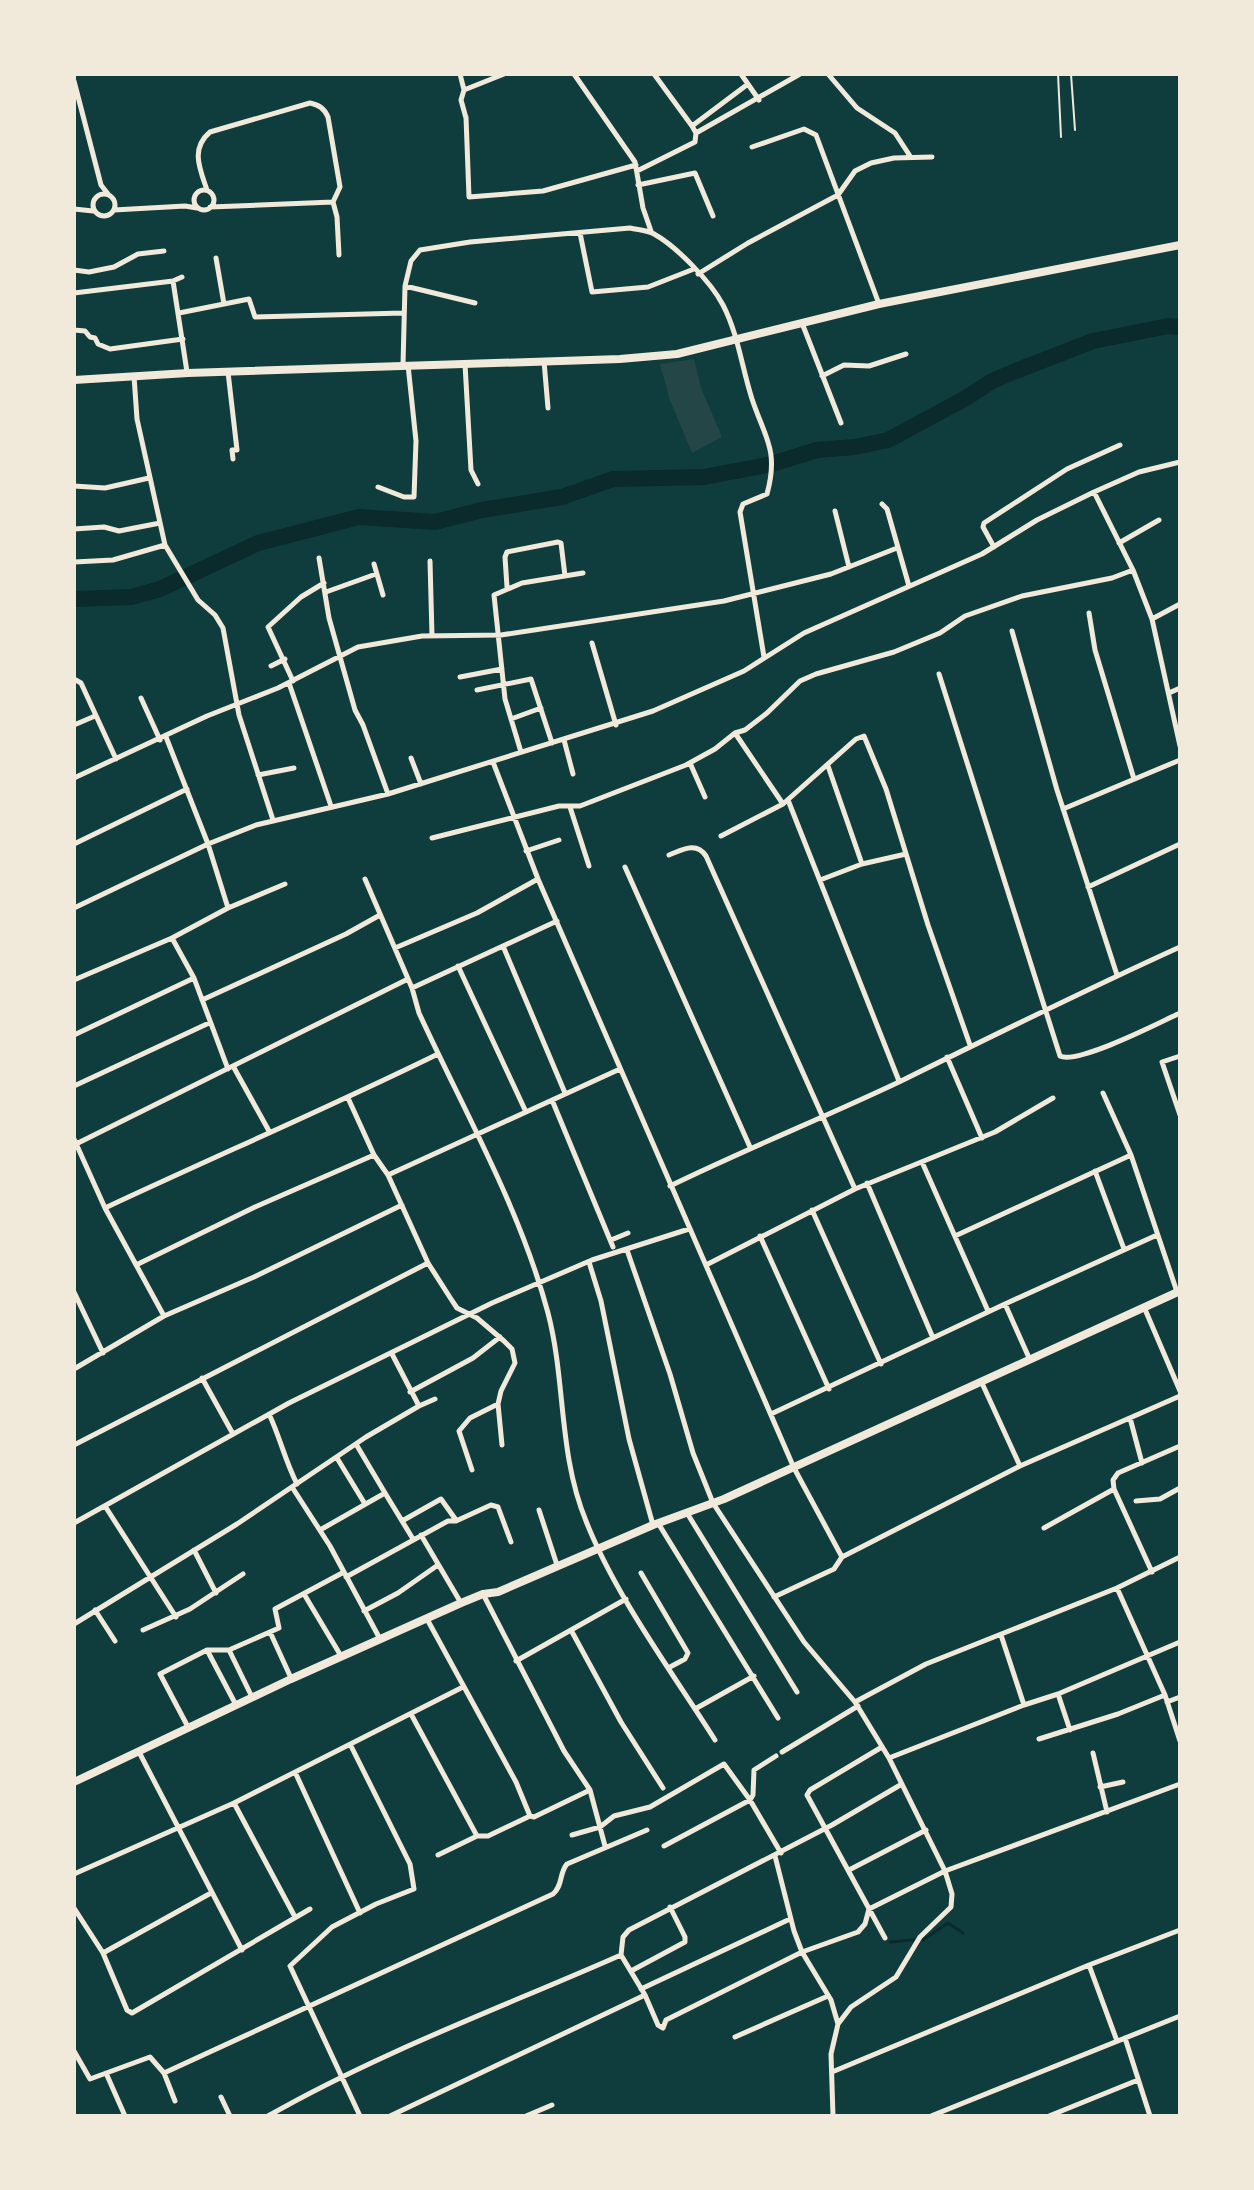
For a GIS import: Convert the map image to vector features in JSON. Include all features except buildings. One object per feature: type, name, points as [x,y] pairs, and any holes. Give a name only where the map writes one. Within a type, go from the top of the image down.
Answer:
[{"type":"main road","points":[[74,380],[188,373],[620,359],[677,354],[879,304],[1180,245]]},
{"type":"main road","points":[[74,1781],[461,1603],[498,1592],[794,1468],[1178,1292]]},
{"type":"street","points":[[77,74],[75,82],[101,185],[115,206]]},
{"type":"street","points":[[460,74],[464,90],[460,98],[466,117],[469,197],[543,191],[637,168],[694,145],[696,133],[654,74]]},
{"type":"street","points":[[464,90],[504,74]]},
{"type":"street","points":[[574,74],[637,168],[643,208],[651,232]]},
{"type":"street","points":[[741,74],[759,100]]},
{"type":"street","points":[[696,133],[800,74]]},
{"type":"street","points":[[828,74],[857,108],[895,133],[910,156]]},
{"type":"street","points":[[692,126],[748,84]]},
{"type":"street","points":[[222,205],[207,190],[197,153],[199,144],[210,132],[310,103],[318,105],[328,117],[340,187],[333,202],[339,255]]},
{"type":"street","points":[[752,147],[804,129],[816,135],[879,304]]},
{"type":"street","points":[[580,232],[592,292],[648,287],[696,272],[838,195],[855,171],[871,163],[910,156],[932,157]]},
{"type":"street","points":[[638,185],[695,173],[713,216]]},
{"type":"street","points":[[185,206],[204,181]]},
{"type":"street","points":[[93,207],[101,185]]},
{"type":"street","points":[[196,194],[207,190]]},
{"type":"street","points":[[98,195],[108,194]]},
{"type":"street","points":[[196,194],[197,208]]},
{"type":"street","points":[[210,207],[213,198]]},
{"type":"street","points":[[115,206],[185,206],[204,210],[222,205],[333,202]]},
{"type":"street","points":[[93,207],[102,216],[109,215],[115,206]]},
{"type":"street","points":[[74,209],[93,207]]},
{"type":"street","points":[[378,487],[404,497],[414,497],[416,441],[403,313],[411,261],[426,248],[630,228],[651,232],[679,253],[722,303],[752,399],[771,444],[773,459],[769,490],[766,496],[741,507],[764,657]]},
{"type":"street","points":[[74,270],[89,272],[114,267],[138,254],[164,251]]},
{"type":"street","points":[[216,258],[224,304]]},
{"type":"street","points":[[74,293],[173,281],[182,277]]},
{"type":"street","points":[[173,281],[188,373]]},
{"type":"street","points":[[405,286],[475,303]]},
{"type":"street","points":[[179,313],[249,299],[255,317],[403,313]]},
{"type":"street","points":[[802,322],[841,423]]},
{"type":"street","points":[[74,330],[85,331],[101,347],[110,349],[183,339]]},
{"type":"street","points":[[822,376],[844,365],[869,366],[906,354]]},
{"type":"street","points":[[544,360],[548,408]]},
{"type":"street","points":[[465,363],[471,470],[478,484]]},
{"type":"street","points":[[228,372],[237,450],[232,450],[233,459]]},
{"type":"street","points":[[134,376],[137,419],[165,545],[203,607],[215,615],[223,628],[236,705],[273,820]]},
{"type":"street","points":[[994,547],[983,527],[984,523],[1067,469],[1120,445]]},
{"type":"street","points":[[74,908],[208,844],[273,820],[388,794],[616,725],[744,671],[804,633],[994,547],[1037,520],[1094,492],[1139,472],[1180,462]]},
{"type":"street","points":[[74,486],[105,488],[149,478]]},
{"type":"street","points":[[1094,492],[1133,570],[1152,619],[1180,746]]},
{"type":"street","points":[[882,504],[887,509],[909,586]]},
{"type":"street","points":[[835,511],[849,567]]},
{"type":"street","points":[[1119,543],[1159,520]]},
{"type":"street","points":[[74,529],[104,527],[119,531],[160,523]]},
{"type":"street","points":[[507,587],[505,554],[545,544],[561,543],[565,576]]},
{"type":"street","points":[[74,562],[113,560],[165,545]]},
{"type":"street","points":[[74,778],[369,644],[432,636],[499,636],[724,601],[849,567],[897,548]]},
{"type":"street","points":[[319,558],[329,618],[355,710],[388,794]]},
{"type":"street","points":[[430,561],[432,636]]},
{"type":"street","points":[[374,564],[383,595]]},
{"type":"street","points":[[432,838],[559,806],[580,806],[690,763],[735,733],[745,730],[800,681],[816,674],[911,645],[940,633],[957,619],[978,611],[1031,594],[1112,578],[1133,570]]},
{"type":"street","points":[[521,752],[504,685],[494,595],[507,587],[583,573]]},
{"type":"street","points":[[326,592],[376,574]]},
{"type":"street","points":[[324,583],[301,597],[268,627],[285,659],[331,806]]},
{"type":"street","points":[[1152,619],[1180,604]]},
{"type":"street","points":[[1089,613],[1095,650],[1134,779]]},
{"type":"street","points":[[1012,631],[1063,809],[1117,975]]},
{"type":"street","points":[[592,643],[616,725]]},
{"type":"street","points":[[271,666],[285,659]]},
{"type":"street","points":[[460,677],[502,669]]},
{"type":"street","points":[[939,674],[1060,1056],[1065,1059],[1119,1042],[1180,1013]]},
{"type":"street","points":[[74,679],[81,683],[116,759]]},
{"type":"street","points":[[477,690],[531,679],[552,743]]},
{"type":"street","points":[[1169,693],[1180,688]]},
{"type":"street","points":[[141,698],[187,789],[228,908]]},
{"type":"street","points":[[511,719],[541,708]]},
{"type":"street","points":[[74,725],[95,716]]},
{"type":"street","points":[[735,733],[785,802],[820,880],[899,1081]]},
{"type":"street","points":[[721,836],[785,802],[856,739],[865,737],[886,789],[970,1045]]},
{"type":"street","points":[[564,740],[573,774]]},
{"type":"street","points":[[411,758],[421,784]]},
{"type":"street","points":[[1063,809],[1180,760]]},
{"type":"street","points":[[493,762],[526,851],[670,1186],[794,1468],[842,1557]]},
{"type":"street","points":[[690,763],[705,797]]},
{"type":"street","points":[[828,766],[862,864]]},
{"type":"street","points":[[258,775],[294,768]]},
{"type":"street","points":[[74,844],[187,789]]},
{"type":"street","points":[[570,807],[589,866]]},
{"type":"street","points":[[526,851],[559,840]]},
{"type":"street","points":[[1088,887],[1180,844]]},
{"type":"street","points":[[669,855],[691,847],[701,850],[706,856],[855,1189]]},
{"type":"street","points":[[820,880],[862,864],[906,854]]},
{"type":"street","points":[[625,867],[750,1147]]},
{"type":"street","points":[[365,879],[412,988],[419,1013],[523,1237],[539,1281],[554,1339],[566,1449],[580,1506],[597,1549],[715,1740]]},
{"type":"street","points":[[395,948],[477,913],[538,879]]},
{"type":"street","points":[[74,980],[285,884]]},
{"type":"street","points":[[202,1000],[346,934],[380,915]]},
{"type":"street","points":[[412,988],[557,921]]},
{"type":"street","points":[[172,938],[194,978],[209,1023],[231,1067],[269,1131]]},
{"type":"street","points":[[503,946],[565,1093]]},
{"type":"street","points":[[670,1186],[1180,947]]},
{"type":"street","points":[[458,966],[526,1112]]},
{"type":"street","points":[[74,1035],[194,978]]},
{"type":"street","points":[[164,1316],[105,1208],[75,1141],[408,979]]},
{"type":"street","points":[[74,1086],[209,1023]]},
{"type":"street","points":[[105,1208],[438,1054]]},
{"type":"street","points":[[1180,1056],[1162,1062],[1180,1115]]},
{"type":"street","points":[[947,1057],[982,1138]]},
{"type":"street","points":[[388,1175],[620,1069]]},
{"type":"street","points":[[1103,1093],[1131,1155],[1178,1292]]},
{"type":"street","points":[[348,1098],[428,1263],[457,1308],[470,1314],[512,1349],[515,1357],[512,1371],[498,1404],[502,1445]]},
{"type":"street","points":[[706,1265],[867,1183],[982,1138],[1053,1098]]},
{"type":"street","points":[[552,1100],[612,1244],[628,1233]]},
{"type":"street","points":[[136,1265],[255,1207],[374,1155]]},
{"type":"street","points":[[955,1236],[1131,1155]]},
{"type":"street","points":[[922,1162],[988,1312]]},
{"type":"street","points":[[1095,1171],[1124,1249]]},
{"type":"street","points":[[867,1183],[933,1338]]},
{"type":"street","points":[[74,1369],[164,1316],[254,1277],[402,1205]]},
{"type":"street","points":[[812,1210],[881,1364]]},
{"type":"street","points":[[74,1523],[269,1414],[539,1281],[689,1229]]},
{"type":"street","points":[[771,1414],[1157,1235]]},
{"type":"street","points":[[760,1236],[829,1389]]},
{"type":"street","points":[[627,1250],[670,1374],[693,1453],[713,1503],[804,1642],[856,1704],[889,1758],[926,1830],[952,1894],[951,1907],[920,1937],[896,1977],[851,2007],[838,2024],[832,2044],[832,2116]]},
{"type":"street","points":[[589,1262],[601,1301],[629,1439],[655,1524],[778,1718]]},
{"type":"street","points":[[74,1445],[428,1263]]},
{"type":"street","points":[[74,1292],[103,1353]]},
{"type":"street","points":[[1005,1304],[1030,1360]]},
{"type":"street","points":[[774,1597],[834,1569],[842,1557],[1020,1466],[1180,1393],[1143,1306]]},
{"type":"street","points":[[410,1392],[473,1358],[500,1337]]},
{"type":"street","points":[[392,1354],[419,1406]]},
{"type":"street","points":[[202,1378],[233,1434]]},
{"type":"street","points":[[981,1381],[1020,1466]]},
{"type":"street","points":[[74,1624],[356,1444],[435,1399]]},
{"type":"street","points":[[472,1470],[459,1431],[470,1418],[498,1404]]},
{"type":"street","points":[[269,1414],[294,1486],[380,1640]]},
{"type":"street","points":[[1130,1418],[1142,1463]]},
{"type":"street","points":[[356,1444],[413,1539]]},
{"type":"street","points":[[1152,1572],[1112,1483],[1114,1477],[1180,1446]]},
{"type":"street","points":[[337,1458],[365,1504]]},
{"type":"street","points":[[1136,1501],[1160,1499],[1180,1488]]},
{"type":"street","points":[[1044,1528],[1116,1492]]},
{"type":"street","points":[[320,1530],[385,1493]]},
{"type":"street","points":[[402,1521],[441,1499],[456,1521]]},
{"type":"street","points":[[189,1728],[160,1674],[207,1650],[229,1650],[270,1632],[280,1626],[274,1609],[448,1521],[456,1521],[496,1505],[511,1542]]},
{"type":"street","points":[[105,1506],[176,1617]]},
{"type":"street","points":[[539,1510],[557,1565]]},
{"type":"street","points":[[687,1513],[797,1692]]},
{"type":"street","points":[[421,1535],[461,1603]]},
{"type":"street","points":[[194,1550],[216,1593]]},
{"type":"street","points":[[664,1846],[750,1800],[754,1770],[856,1704],[926,1664],[1117,1588],[1180,1557]]},
{"type":"street","points":[[364,1611],[398,1593],[438,1565]]},
{"type":"street","points":[[641,1573],[688,1653],[685,1659],[670,1667]]},
{"type":"street","points":[[143,1630],[176,1617],[243,1574]]},
{"type":"street","points":[[1117,1588],[1166,1698],[1180,1741]]},
{"type":"street","points":[[304,1594],[342,1657]]},
{"type":"street","points":[[483,1594],[564,1751],[590,1790],[605,1846]]},
{"type":"street","points":[[516,1661],[626,1599]]},
{"type":"street","points":[[95,1610],[115,1641]]},
{"type":"street","points":[[427,1619],[516,1782],[530,1816]]},
{"type":"street","points":[[571,1630],[621,1722],[663,1788]]},
{"type":"street","points":[[270,1632],[291,1679]]},
{"type":"street","points":[[1001,1635],[1024,1705]]},
{"type":"street","points":[[889,1758],[1058,1694],[1180,1642]]},
{"type":"street","points":[[207,1650],[236,1705]]},
{"type":"street","points":[[229,1650],[252,1697]]},
{"type":"street","points":[[695,1709],[754,1676]]},
{"type":"street","points":[[74,1874],[234,1803],[463,1687]]},
{"type":"street","points":[[1058,1694],[1070,1730]]},
{"type":"street","points":[[1039,1739],[1166,1698],[1180,1697]]},
{"type":"street","points":[[411,1714],[477,1836]]},
{"type":"street","points":[[351,1746],[410,1864],[414,1889],[332,1927],[291,1964],[307,2006],[360,2116]]},
{"type":"street","points":[[882,1747],[808,1793],[808,1799],[885,1938]]},
{"type":"street","points":[[139,1752],[242,1950]]},
{"type":"street","points":[[1093,1753],[1107,1812]]},
{"type":"street","points":[[572,1835],[600,1825],[614,1816],[650,1807],[725,1764],[750,1800],[778,1854],[790,1919],[802,1952],[828,1996],[838,2024]]},
{"type":"street","points":[[295,1772],[360,1913]]},
{"type":"street","points":[[1100,1787],[1123,1782]]},
{"type":"street","points":[[902,1784],[825,1829],[625,1933],[621,1955],[658,2025],[663,2028],[666,2020],[802,1952],[858,1932],[865,1924],[869,1909],[945,1871],[1180,1784]]},
{"type":"street","points":[[438,1855],[477,1836],[488,1836],[530,1816],[534,1817],[590,1790]]},
{"type":"street","points":[[234,1803],[295,1917]]},
{"type":"street","points":[[164,2073],[553,1894],[559,1888],[565,1866],[647,1830]]},
{"type":"street","points":[[849,1870],[926,1830]]},
{"type":"street","points":[[103,1953],[211,1893]]},
{"type":"street","points":[[631,1971],[685,1942],[670,1907]]},
{"type":"street","points":[[74,1908],[103,1953],[127,2010],[132,2013],[310,1909]]},
{"type":"street","points":[[390,2116],[790,1919]]},
{"type":"street","points":[[832,2072],[1180,1930]]},
{"type":"street","points":[[268,2116],[451,2028],[621,1955]]},
{"type":"street","points":[[1089,1965],[1117,2041]]},
{"type":"street","points":[[735,2037],[828,1996]]},
{"type":"street","points":[[931,2116],[1180,2016]]},
{"type":"street","points":[[1125,2038],[1150,2116]]},
{"type":"street","points":[[74,2051],[79,2065],[88,2076],[106,2073],[147,2056],[164,2073],[175,2101]]},
{"type":"street","points":[[106,2073],[125,2116]]},
{"type":"street","points":[[1049,2116],[1138,2080]]},
{"type":"street","points":[[221,2097],[230,2116]]},
{"type":"street","points":[[526,2116],[552,2105]]},
{"type":"lane","points":[[1058,74],[1061,137]]},
{"type":"lane","points":[[1071,74],[1075,130]]},
{"type":"shaded area","points":[[694,359],[701,388],[722,437],[692,453],[670,400],[660,364]]},
{"type":"waterway","points":[[74,599],[131,597],[160,589],[258,543],[359,517],[435,522],[482,510],[562,497],[613,479],[704,477],[772,464],[817,450],[888,440],[992,381],[1093,341],[1168,326],[1180,327]]},
{"type":"waterway","points":[[923,1940],[948,1923],[963,1933]]},
{"type":"waterway","points":[[890,1942],[914,1940]]}]
